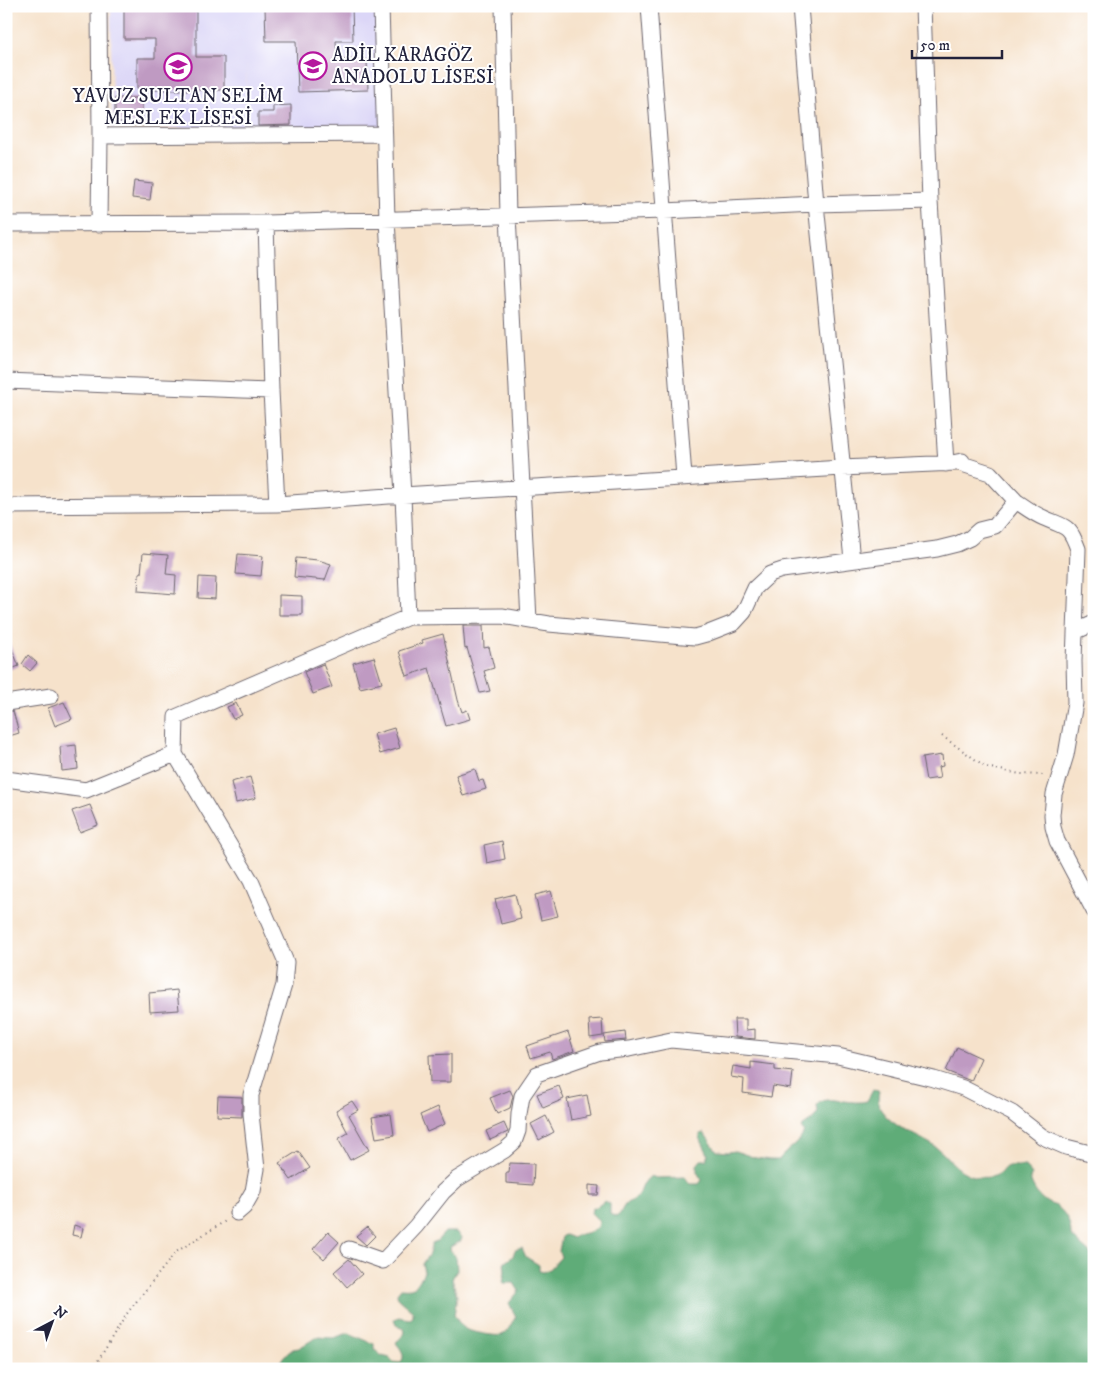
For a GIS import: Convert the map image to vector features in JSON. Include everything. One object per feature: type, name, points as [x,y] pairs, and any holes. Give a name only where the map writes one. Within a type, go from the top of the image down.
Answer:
[{"type":"street","points":[[99,6],[99,225]]},
{"type":"street","points":[[381,6],[387,220],[408,616]]},
{"type":"street","points":[[503,6],[508,216],[523,487],[528,620]]},
{"type":"street","points":[[649,6],[684,477]]},
{"type":"street","points":[[800,6],[816,204],[852,560]]},
{"type":"street","points":[[922,6],[930,201],[953,463]]},
{"type":"street","points":[[100,136],[384,134]]},
{"type":"street","points":[[6,224],[99,225],[387,220],[930,201]]},
{"type":"street","points":[[266,223],[271,391],[277,504]]},
{"type":"street","points":[[6,381],[271,391]]},
{"type":"street","points":[[6,506],[277,504],[403,494],[953,463],[990,473],[1016,501],[1044,518],[1068,528],[1073,534],[1078,549],[1075,703],[1066,755],[1054,794],[1053,827],[1057,841],[1094,911]]},
{"type":"street","points":[[237,1213],[244,1208],[254,1191],[258,1169],[250,1114],[251,1095],[284,985],[286,962],[251,881],[175,754],[176,717],[408,616],[502,616],[549,624],[695,637],[734,624],[744,612],[755,588],[770,574],[782,570],[937,549],[957,544],[970,538],[979,530],[995,526],[1016,501]]},
{"type":"street","points":[[1075,632],[1094,623]]},
{"type":"street","points":[[6,703],[51,696]]},
{"type":"street","points":[[6,778],[86,790],[175,754]]},
{"type":"street","points":[[349,1249],[383,1261],[416,1226],[443,1192],[457,1179],[514,1142],[518,1131],[522,1096],[537,1074],[600,1052],[628,1049],[671,1040],[838,1056],[934,1079],[963,1088],[1012,1113],[1043,1138],[1066,1147],[1094,1154]]},
{"type":"path","points":[[942,736],[986,767],[1020,774],[1060,775]]},
{"type":"path","points":[[93,1369],[128,1312],[176,1252],[237,1213]]},
{"type":"shaded area","points":[[111,6],[379,6],[382,126],[247,129],[246,60],[246,128],[112,128]]},
{"type":"green space","points":[[873,1090],[879,1091],[878,1100],[880,1108],[891,1121],[937,1148],[967,1174],[992,1177],[1000,1173],[1007,1166],[1025,1166],[1032,1175],[1030,1178],[1031,1182],[1039,1196],[1048,1203],[1058,1207],[1064,1214],[1069,1224],[1071,1236],[1094,1257],[1094,1369],[275,1369],[284,1356],[293,1349],[299,1348],[317,1337],[333,1338],[349,1333],[374,1344],[374,1349],[382,1356],[390,1358],[393,1362],[401,1363],[403,1355],[396,1343],[405,1333],[404,1328],[396,1324],[394,1319],[399,1317],[410,1319],[413,1317],[413,1312],[398,1299],[397,1293],[401,1288],[416,1286],[424,1272],[422,1264],[429,1254],[432,1243],[437,1241],[445,1232],[456,1232],[462,1237],[461,1241],[450,1247],[451,1252],[456,1257],[457,1270],[452,1279],[457,1296],[454,1315],[467,1330],[490,1335],[502,1335],[516,1317],[509,1303],[519,1291],[514,1283],[503,1283],[504,1263],[513,1256],[515,1250],[522,1248],[526,1257],[539,1265],[539,1271],[544,1272],[550,1269],[561,1257],[559,1251],[562,1236],[565,1235],[573,1238],[591,1232],[598,1227],[599,1221],[591,1213],[592,1209],[605,1201],[610,1204],[610,1214],[616,1217],[626,1204],[637,1197],[645,1182],[651,1176],[656,1178],[685,1177],[690,1184],[699,1184],[702,1180],[697,1172],[697,1165],[701,1160],[706,1160],[708,1154],[700,1134],[704,1133],[717,1151],[735,1151],[756,1158],[779,1160],[802,1136],[804,1132],[801,1128],[815,1117],[818,1112],[817,1106],[821,1102],[827,1100],[867,1101]]},
{"type":"building","points":[[352,6],[353,41],[336,41],[337,60],[367,60],[368,90],[298,92],[296,41],[266,41],[265,7]]},
{"type":"building","points":[[124,9],[196,9],[196,57],[224,57],[224,90],[137,90],[137,58],[155,58],[155,39],[124,39]]},
{"type":"building","points":[[115,98],[142,98],[142,122],[115,122]]},
{"type":"building","points":[[291,105],[291,125],[258,126],[258,112],[273,112],[273,106]]},
{"type":"building","points":[[134,181],[152,183],[150,200],[132,198]]},
{"type":"building","points":[[143,553],[168,555],[166,574],[176,575],[175,594],[138,591]]},
{"type":"building","points":[[238,554],[263,556],[261,576],[236,574]]},
{"type":"building","points":[[296,558],[318,560],[331,564],[325,580],[294,577]]},
{"type":"building","points":[[199,577],[216,578],[215,599],[198,598]]},
{"type":"building","points":[[279,595],[302,596],[302,615],[279,615]]},
{"type":"building","points":[[463,626],[483,626],[484,648],[489,647],[494,668],[484,671],[490,691],[480,693],[467,648],[465,649]]},
{"type":"building","points":[[443,634],[458,700],[462,712],[467,710],[470,719],[446,726],[429,668],[407,676],[399,651],[423,643],[422,640]]},
{"type":"building","points":[[6,635],[19,666],[6,671]]},
{"type":"building","points":[[28,655],[37,663],[30,671],[22,664]]},
{"type":"building","points":[[374,657],[382,683],[360,688],[353,663]]},
{"type":"building","points":[[323,664],[332,687],[313,694],[304,672]]},
{"type":"building","points":[[64,702],[72,719],[55,726],[48,708]]},
{"type":"building","points":[[236,703],[242,715],[233,719],[227,707]]},
{"type":"building","points":[[13,711],[19,733],[6,737],[6,712]]},
{"type":"building","points":[[394,728],[400,748],[380,754],[374,734]]},
{"type":"building","points":[[76,745],[78,769],[62,771],[60,747]]},
{"type":"building","points":[[942,755],[943,766],[938,767],[940,778],[926,780],[922,758]]},
{"type":"building","points":[[475,769],[479,781],[483,780],[486,789],[463,796],[456,775]]},
{"type":"building","points":[[250,777],[256,798],[236,803],[231,782]]},
{"type":"building","points":[[90,805],[98,825],[80,832],[72,811]]},
{"type":"building","points":[[502,841],[505,859],[487,863],[484,845]]},
{"type":"building","points":[[551,891],[558,916],[541,920],[535,895]]},
{"type":"building","points":[[515,894],[521,919],[501,924],[495,899]]},
{"type":"building","points":[[177,990],[179,1010],[150,1012],[149,993]]},
{"type":"building","points":[[602,1019],[603,1036],[590,1038],[589,1020]]},
{"type":"building","points":[[734,1019],[746,1019],[746,1030],[755,1029],[755,1039],[735,1037]]},
{"type":"building","points":[[568,1032],[574,1051],[552,1059],[550,1052],[531,1058],[527,1046]]},
{"type":"building","points":[[625,1032],[626,1040],[605,1042],[604,1035]]},
{"type":"building","points":[[957,1047],[981,1058],[971,1081],[946,1071]]},
{"type":"building","points":[[451,1054],[451,1082],[430,1082],[429,1055]]},
{"type":"building","points":[[751,1062],[775,1065],[775,1070],[793,1072],[791,1089],[773,1086],[771,1097],[743,1093],[744,1079],[731,1077],[733,1066],[751,1069]]},
{"type":"building","points":[[559,1086],[564,1099],[543,1108],[537,1094]]},
{"type":"building","points":[[510,1090],[513,1096],[510,1108],[497,1114],[490,1098]]},
{"type":"building","points":[[587,1095],[591,1116],[571,1120],[567,1099]]},
{"type":"building","points":[[218,1096],[242,1097],[242,1117],[217,1116]]},
{"type":"building","points":[[352,1101],[358,1110],[349,1115],[369,1150],[350,1160],[338,1139],[348,1133],[336,1110]]},
{"type":"building","points":[[438,1107],[445,1124],[427,1132],[420,1115]]},
{"type":"building","points":[[391,1114],[394,1135],[376,1138],[372,1117]]},
{"type":"building","points":[[546,1116],[554,1132],[539,1140],[531,1124]]},
{"type":"building","points":[[504,1123],[508,1132],[490,1140],[486,1131]]},
{"type":"building","points":[[298,1151],[310,1168],[291,1180],[279,1163]]},
{"type":"building","points":[[510,1163],[534,1164],[533,1185],[506,1183],[506,1173],[509,1173]]},
{"type":"building","points":[[589,1185],[599,1186],[598,1195],[589,1195]]},
{"type":"building","points":[[74,1225],[83,1228],[81,1237],[72,1235]]},
{"type":"building","points":[[367,1227],[375,1236],[366,1245],[356,1236]]},
{"type":"building","points":[[328,1232],[339,1242],[324,1259],[313,1249]]},
{"type":"building","points":[[349,1259],[362,1274],[347,1287],[334,1272]]},
{"type":"place","name":"ADİL KARAGÖZ ANADOLU LİSESİ","points":[[313,66]]},
{"type":"place","name":"YAVUZ SULTAN SELİM MESLEK LİSESİ","points":[[178,67]]}]
